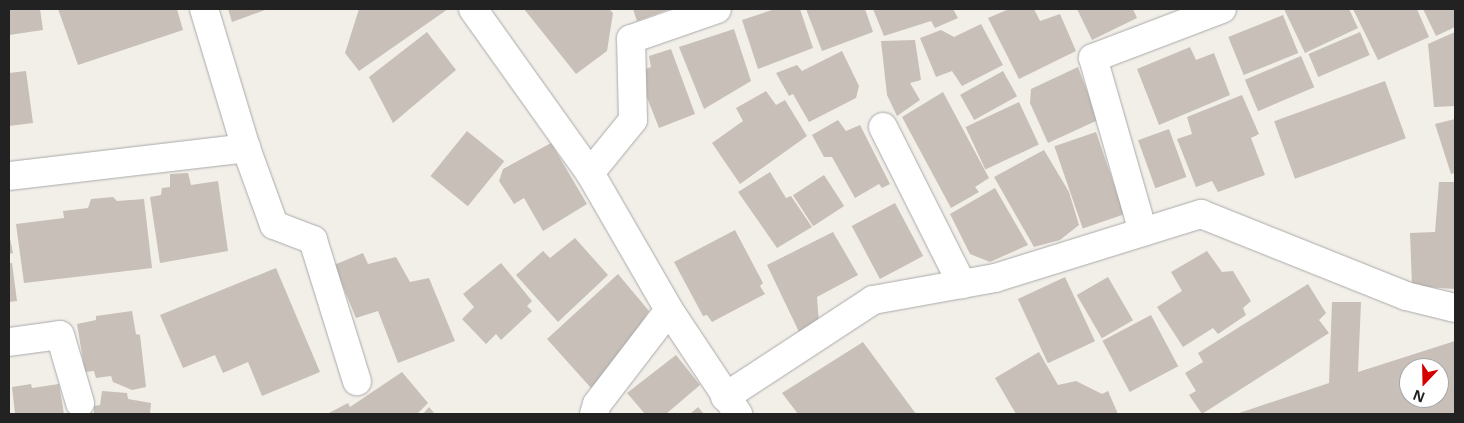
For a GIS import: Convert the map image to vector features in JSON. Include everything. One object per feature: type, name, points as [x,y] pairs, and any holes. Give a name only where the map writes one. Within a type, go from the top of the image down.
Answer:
[{"type":"street","points":[[204,9],[246,148],[274,225],[313,240],[357,380]]},
{"type":"street","points":[[473,9],[590,173],[668,310],[732,406],[873,300],[995,278],[1201,214],[1406,296],[1455,308]]},
{"type":"street","points":[[590,173],[633,120],[631,39],[717,9]]},
{"type":"street","points":[[1143,232],[1093,58],[1222,9]]},
{"type":"street","points":[[883,127],[962,284]]},
{"type":"street","points":[[9,176],[246,148]]},
{"type":"street","points":[[594,414],[597,404],[668,310]]},
{"type":"street","points":[[9,342],[60,335],[80,403]]},
{"type":"building","points":[[9,9],[40,9],[43,30],[9,35]]},
{"type":"building","points":[[58,9],[177,9],[183,30],[78,65]]},
{"type":"building","points":[[228,9],[268,9],[232,22]]},
{"type":"building","points":[[359,9],[448,9],[359,71],[345,53]]},
{"type":"building","points":[[524,9],[609,9],[613,13],[607,51],[576,74]]},
{"type":"building","points":[[633,9],[670,9],[637,21]]},
{"type":"building","points":[[775,9],[800,9],[813,48],[758,69],[742,20]]},
{"type":"building","points":[[806,9],[865,9],[873,32],[822,51]]},
{"type":"building","points":[[873,9],[953,9],[958,18],[935,28],[931,21],[884,36]]},
{"type":"building","points":[[1009,9],[1034,9],[1040,21],[1060,14],[1076,51],[1019,79],[988,18]]},
{"type":"building","points":[[1077,9],[1133,9],[1137,18],[1092,40]]},
{"type":"building","points":[[1284,9],[1349,9],[1358,28],[1305,53]]},
{"type":"building","points":[[1353,9],[1417,9],[1429,37],[1378,60]]},
{"type":"building","points":[[1423,9],[1455,9],[1455,27],[1436,36]]},
{"type":"building","points":[[1283,15],[1298,53],[1244,75],[1228,37]]},
{"type":"building","points":[[981,24],[1003,65],[962,86],[952,71],[936,77],[920,38],[941,30],[954,37]]},
{"type":"building","points":[[734,29],[751,81],[704,109],[679,47]]},
{"type":"building","points":[[427,32],[456,70],[393,123],[369,77]]},
{"type":"building","points":[[1360,32],[1370,55],[1318,77],[1308,54]]},
{"type":"building","points":[[1455,32],[1455,106],[1434,107],[1428,44]]},
{"type":"building","points":[[915,40],[921,80],[910,83],[920,100],[897,116],[887,95],[881,41]]},
{"type":"building","points":[[1190,47],[1196,60],[1214,53],[1230,95],[1159,125],[1137,69]]},
{"type":"building","points":[[671,49],[695,114],[659,128],[637,72],[651,67],[649,56]]},
{"type":"building","points":[[842,51],[859,86],[856,98],[809,122],[793,94],[789,96],[776,73],[797,65],[802,71]]},
{"type":"building","points":[[1301,56],[1314,87],[1258,111],[1245,80]]},
{"type":"building","points":[[1078,67],[1098,120],[1048,143],[1030,103],[1031,89]]},
{"type":"building","points":[[26,71],[33,123],[9,126],[9,73]]},
{"type":"building","points":[[1003,71],[1017,96],[974,120],[960,95]]},
{"type":"building","points":[[1385,81],[1406,138],[1295,179],[1274,121]]},
{"type":"building","points":[[766,91],[776,105],[785,100],[807,136],[740,184],[712,143],[743,121],[736,108]]},
{"type":"building","points":[[943,92],[989,178],[975,187],[979,192],[951,208],[902,117]]},
{"type":"building","points":[[1242,95],[1259,134],[1251,138],[1265,175],[1218,192],[1212,181],[1196,187],[1177,139],[1192,134],[1187,117]]},
{"type":"building","points":[[1019,102],[1039,145],[985,170],[966,127]]},
{"type":"building","points":[[1455,119],[1455,173],[1451,174],[1435,124]]},
{"type":"building","points":[[838,120],[846,131],[860,125],[890,184],[882,188],[879,184],[855,198],[832,157],[824,157],[812,135]]},
{"type":"building","points":[[1169,129],[1186,177],[1155,188],[1138,140]]},
{"type":"building","points":[[467,131],[504,161],[468,206],[430,176]]},
{"type":"building","points":[[1096,132],[1124,214],[1083,229],[1054,146]]},
{"type":"building","points":[[551,143],[587,204],[543,231],[524,198],[514,204],[499,181],[503,169]]},
{"type":"building","points":[[1044,150],[1069,192],[1079,225],[1060,240],[1034,247],[994,177]]},
{"type":"building","points":[[770,172],[786,198],[791,196],[812,227],[777,248],[738,192]]},
{"type":"building","points":[[188,173],[191,185],[218,181],[228,251],[160,263],[150,197],[161,195],[162,188],[170,187],[170,174]]},
{"type":"building","points":[[824,175],[844,206],[813,226],[793,195]]},
{"type":"building","points":[[1439,182],[1455,182],[1455,289],[1412,286],[1410,233],[1435,232]]},
{"type":"building","points":[[995,188],[1028,245],[990,262],[970,254],[950,214]]},
{"type":"building","points":[[113,197],[117,201],[144,199],[152,268],[24,283],[16,224],[64,218],[63,211],[88,208],[91,199]]},
{"type":"building","points":[[895,203],[923,256],[880,279],[852,226]]},
{"type":"building","points":[[735,230],[763,283],[760,286],[765,294],[712,322],[707,315],[703,316],[674,262]]},
{"type":"building","points":[[833,232],[858,275],[817,297],[819,323],[800,334],[767,265]]},
{"type":"building","points":[[9,233],[13,253],[9,254]]},
{"type":"building","points":[[575,238],[608,275],[558,322],[516,275],[543,251],[550,258]]},
{"type":"building","points":[[1207,251],[1222,272],[1233,271],[1251,301],[1243,308],[1246,315],[1218,334],[1213,328],[1183,347],[1157,307],[1182,291],[1171,272]]},
{"type":"building","points":[[363,253],[368,264],[396,257],[410,282],[429,278],[455,341],[398,363],[378,311],[356,318],[334,265]]},
{"type":"building","points":[[9,263],[12,263],[17,301],[9,302]]},
{"type":"building","points":[[501,263],[532,301],[527,306],[532,311],[501,340],[496,334],[486,344],[462,319],[474,307],[463,294]]},
{"type":"building","points":[[276,268],[320,372],[262,396],[248,362],[223,373],[215,355],[183,368],[160,315]]},
{"type":"building","points":[[618,274],[649,311],[615,363],[591,388],[547,339]]},
{"type":"building","points":[[1065,277],[1095,341],[1048,363],[1018,299]]},
{"type":"building","points":[[1108,277],[1133,320],[1102,338],[1077,295]]},
{"type":"building","points":[[1308,284],[1326,313],[1319,320],[1329,333],[1202,414],[1189,395],[1196,391],[1185,373],[1203,362],[1198,353]]},
{"type":"building","points":[[1332,302],[1361,302],[1358,372],[1399,359],[1399,408],[1449,408],[1449,358],[1402,358],[1455,341],[1455,414],[1236,414],[1329,383]]},
{"type":"building","points":[[132,311],[136,334],[140,335],[146,387],[132,390],[113,382],[111,376],[96,378],[94,371],[85,372],[77,324],[96,320],[96,316]]},
{"type":"building","points":[[1151,315],[1178,366],[1130,392],[1102,341]]},
{"type":"building","points":[[863,342],[916,414],[798,414],[782,393]]},
{"type":"building","points":[[1039,352],[1058,385],[1076,381],[1102,394],[1108,391],[1118,414],[1016,414],[995,378]]},
{"type":"building","points":[[676,355],[700,385],[666,414],[645,414],[627,393]]},
{"type":"building","points":[[402,372],[428,403],[417,414],[327,414],[348,403],[350,407]]},
{"type":"building","points":[[31,384],[32,388],[59,384],[64,414],[15,414],[12,387]]},
{"type":"building","points":[[102,391],[127,393],[128,399],[151,403],[150,414],[94,414],[94,406],[100,405]]},
{"type":"building","points":[[429,407],[435,414],[423,414]]},
{"type":"building","points":[[698,407],[704,414],[690,414]]}]
